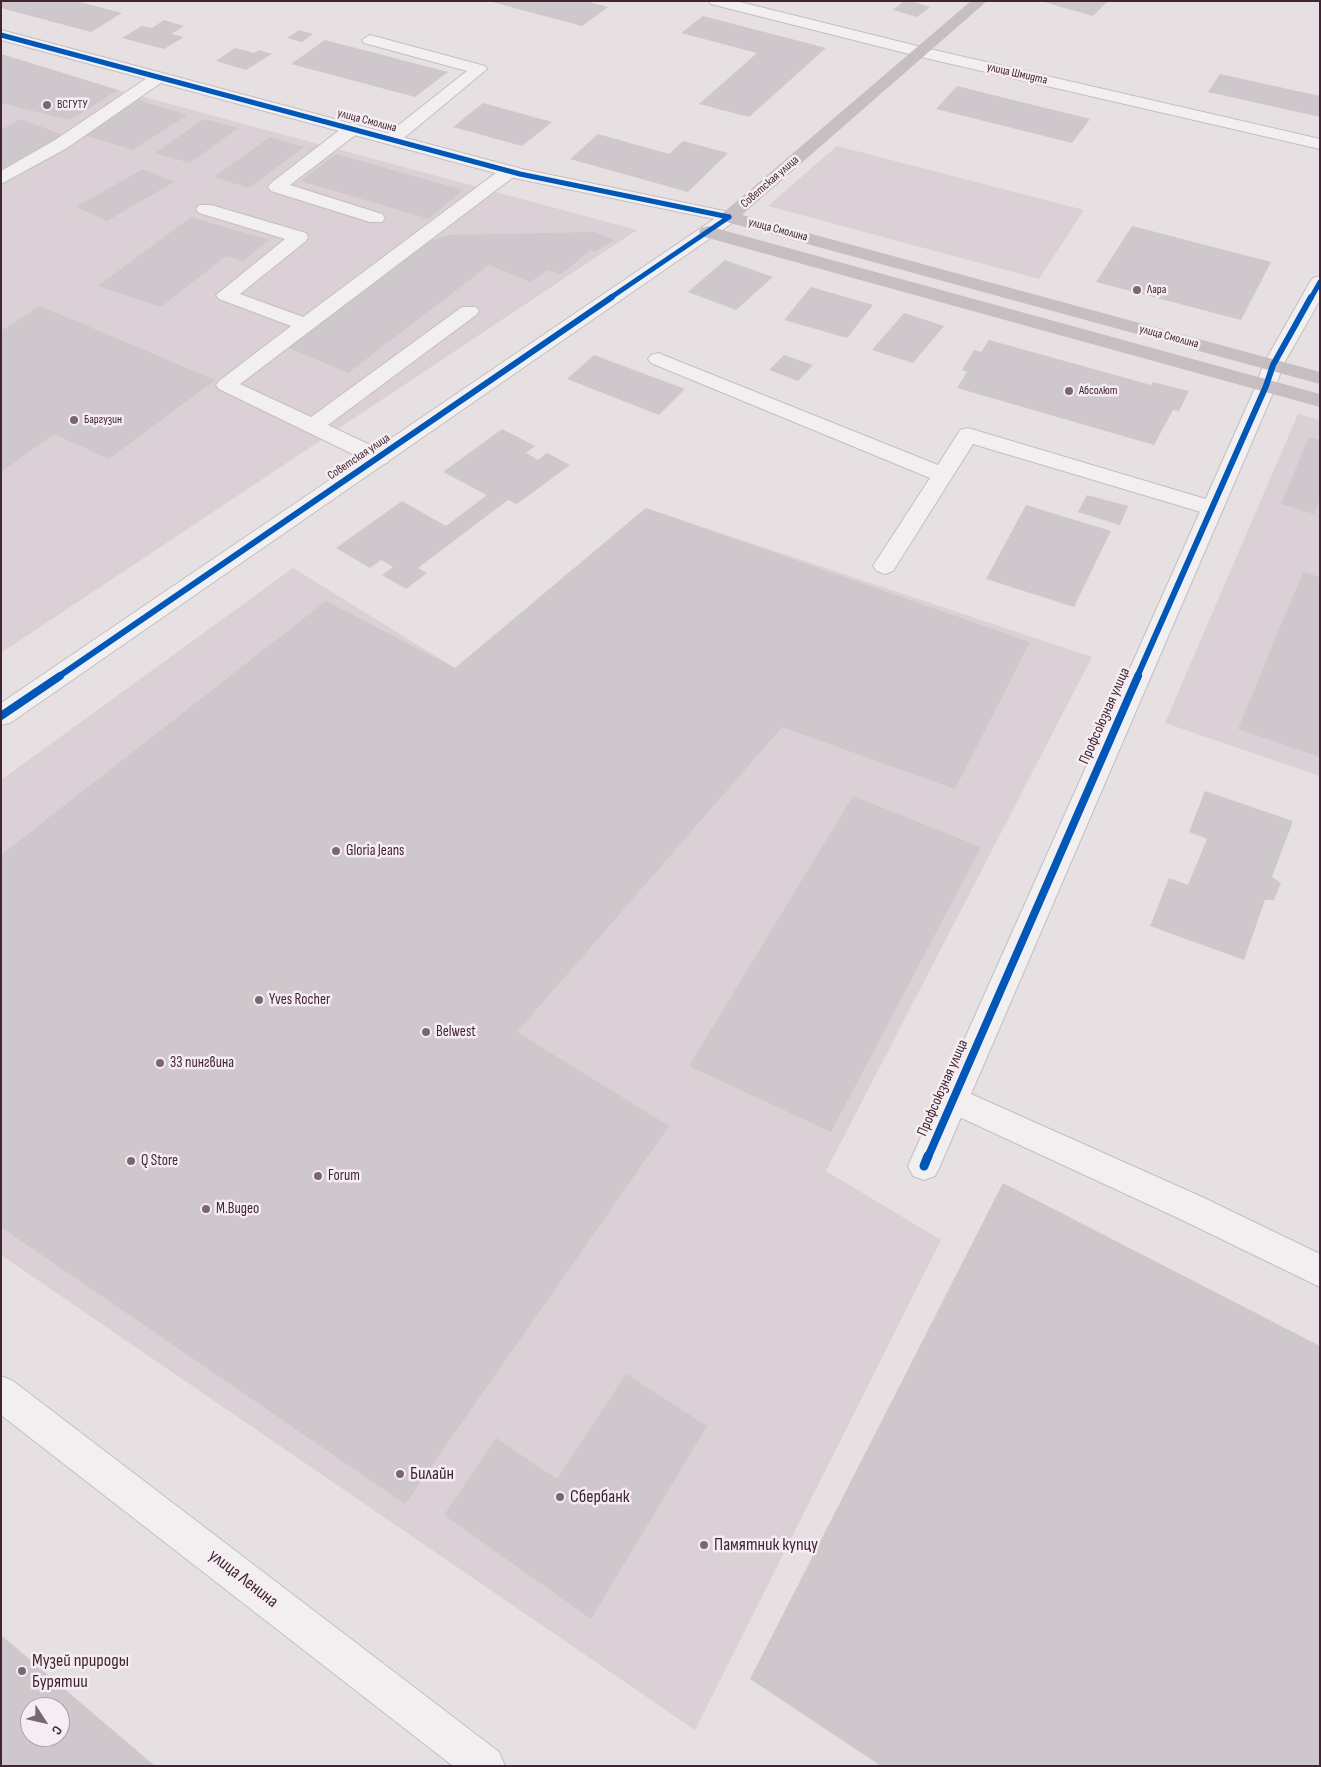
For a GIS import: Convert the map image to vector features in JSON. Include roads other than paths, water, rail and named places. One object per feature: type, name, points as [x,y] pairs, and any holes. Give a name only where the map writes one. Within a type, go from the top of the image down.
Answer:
[{"type":"main road","name":"Советская улица","points":[[729,217],[980,1]]},
{"type":"main road","name":"улица Смолина","points":[[729,217],[1270,376],[1320,378]]},
{"type":"main road","points":[[708,232],[1270,376],[1320,401]]},
{"type":"street","name":"улица Шмидта","points":[[716,1],[920,52],[1320,144]]},
{"type":"street","name":"улица Смолина","points":[[1,35],[510,171],[729,217]]},
{"type":"street","points":[[370,40],[479,69],[392,139]]},
{"type":"street","points":[[1,179],[61,144],[159,77]]},
{"type":"street","points":[[352,129],[277,187],[376,218]]},
{"type":"street","points":[[379,458],[226,385],[510,171]]},
{"type":"street","points":[[205,209],[299,237],[226,295],[306,325]]},
{"type":"street","name":"Советская улица","points":[[1,716],[729,217]]},
{"type":"street","name":"Профсоюзная улица","points":[[924,1166],[1270,376],[1320,282]]},
{"type":"street","points":[[313,426],[469,310]]},
{"type":"street","points":[[658,359],[943,474]]},
{"type":"street","points":[[884,566],[968,435],[1211,508]]},
{"type":"street","points":[[953,1100],[1191,1208],[1320,1271]]},
{"type":"street","name":"улица Ленина","points":[[1,1392],[485,1766]]},
{"type":"place","name":"ВСГУТУ","points":[[47,105]]},
{"type":"place","name":"Лара","points":[[1137,290]]},
{"type":"place","name":"Абсолют","points":[[1069,391]]},
{"type":"place","name":"Баргузин","points":[[74,420]]},
{"type":"place","name":"Gloria Jeans","points":[[336,851]]},
{"type":"place","name":"Yves Rocher","points":[[259,1000]]},
{"type":"place","name":"Belwest","points":[[426,1032]]},
{"type":"place","name":"33 пингвина","points":[[160,1063]]},
{"type":"place","name":"Q Store","points":[[131,1161]]},
{"type":"place","name":"Forum","points":[[318,1176]]},
{"type":"place","name":"М.Видео","points":[[206,1209]]},
{"type":"place","name":"Билайн","points":[[400,1474]]},
{"type":"place","name":"Сбербанк","points":[[560,1497]]},
{"type":"place","name":"Памятник купцу","points":[[704,1545]]},
{"type":"place","name":"Музей природы Бурятии","points":[[22,1671]]}]
